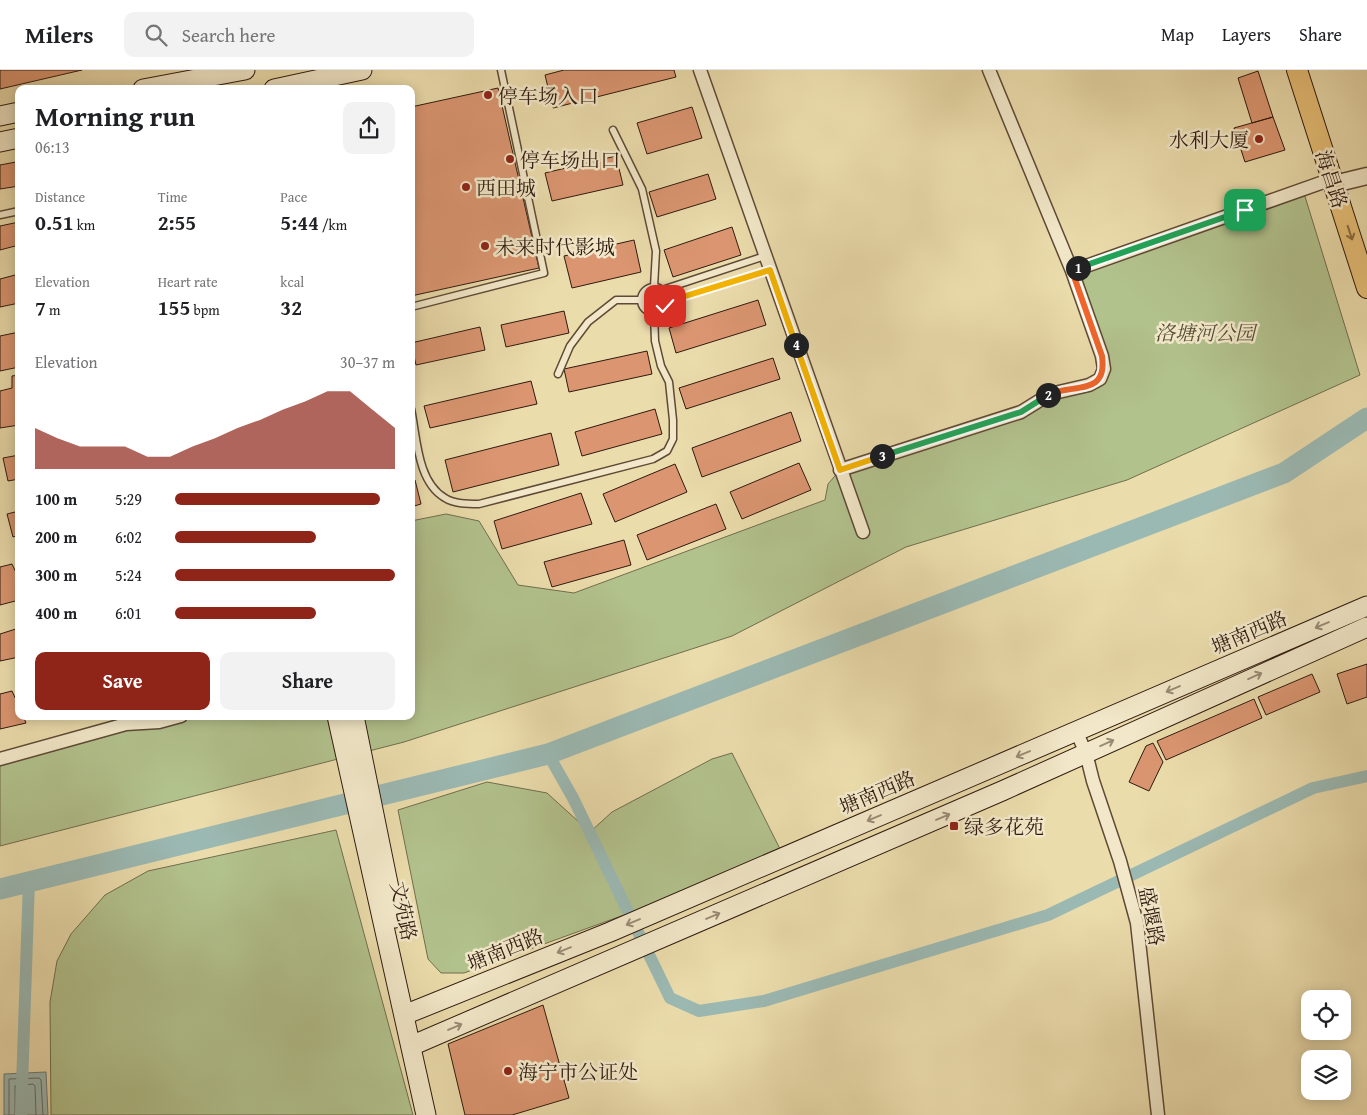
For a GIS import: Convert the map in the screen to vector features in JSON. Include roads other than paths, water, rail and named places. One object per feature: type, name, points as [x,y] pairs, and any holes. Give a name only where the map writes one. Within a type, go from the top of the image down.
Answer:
[{"type":"main road","points":[[167,85],[245,70]]},
{"type":"main road","points":[[293,85],[362,70]]},
{"type":"main road","name":"海昌路","points":[[1297,70],[1338,181],[1367,242]]},
{"type":"main road","name":"海昌路","points":[[1311,70],[1367,288]]},
{"type":"main road","points":[[0,116],[15,113]]},
{"type":"main road","points":[[0,142],[15,139]]},
{"type":"main road","name":"塘南西路","points":[[408,1012],[610,932],[1367,606]]},
{"type":"main road","name":"塘南西路","points":[[416,1044],[1086,753],[1367,627]]},
{"type":"main road","name":"文苑路","points":[[347,722],[374,842],[408,1012],[416,1044],[439,1115]]},
{"type":"main road","name":"文苑路","points":[[416,1044],[426,1115]]},
{"type":"street","points":[[700,70],[862,532]]},
{"type":"street","points":[[840,470],[1021,412],[1050,394],[1089,386],[1100,379],[1104,369],[1102,356],[1072,271],[989,70]]},
{"type":"street","points":[[1072,271],[1338,181],[1367,176]]},
{"type":"street","points":[[0,759],[126,724],[166,720]]},
{"type":"street","name":"盛堰路","points":[[1076,731],[1086,753],[1092,781],[1120,861],[1137,923],[1158,1115]]},
{"type":"lane","points":[[415,306],[544,273],[501,70]]},
{"type":"lane","points":[[613,130],[642,190],[656,250],[654,288]]},
{"type":"lane","points":[[0,215],[15,212]]},
{"type":"lane","points":[[662,290],[666,302],[662,310],[654,313],[644,308],[641,300],[644,293],[654,288],[662,290],[765,256]]},
{"type":"lane","points":[[666,302],[770,270]]},
{"type":"lane","points":[[558,374],[570,346],[588,322],[616,300],[641,300]]},
{"type":"lane","points":[[415,428],[425,474],[434,488],[445,498],[462,504],[479,504],[653,459],[668,452],[673,438],[673,420],[669,382],[661,366],[655,341],[654,313]]},
{"type":"water","points":[[46,1072],[48,1115],[4,1115],[4,1074]]},
{"type":"waterway","points":[[0,889],[548,754],[1284,473],[1367,418]]},
{"type":"waterway","points":[[548,754],[573,798],[670,998],[699,1011],[764,1001],[1048,915],[1313,788],[1367,776]]},
{"type":"waterway","points":[[21,1115],[29,881]]},
{"type":"place","name":"停车场入口","points":[[488,95]]},
{"type":"place","name":"水利大厦","points":[[1259,139]]},
{"type":"place","name":"停车场出口","points":[[510,159]]},
{"type":"place","name":"西田城","points":[[466,187]]},
{"type":"place","name":"未来时代影城","points":[[485,246]]},
{"type":"place","name":"绿多花苑","points":[[954,826]]},
{"type":"place","name":"海宁市公证处","points":[[508,1071]]},
{"type":"park label","name":"洛塘河公园","points":[[1205,332]]}]
